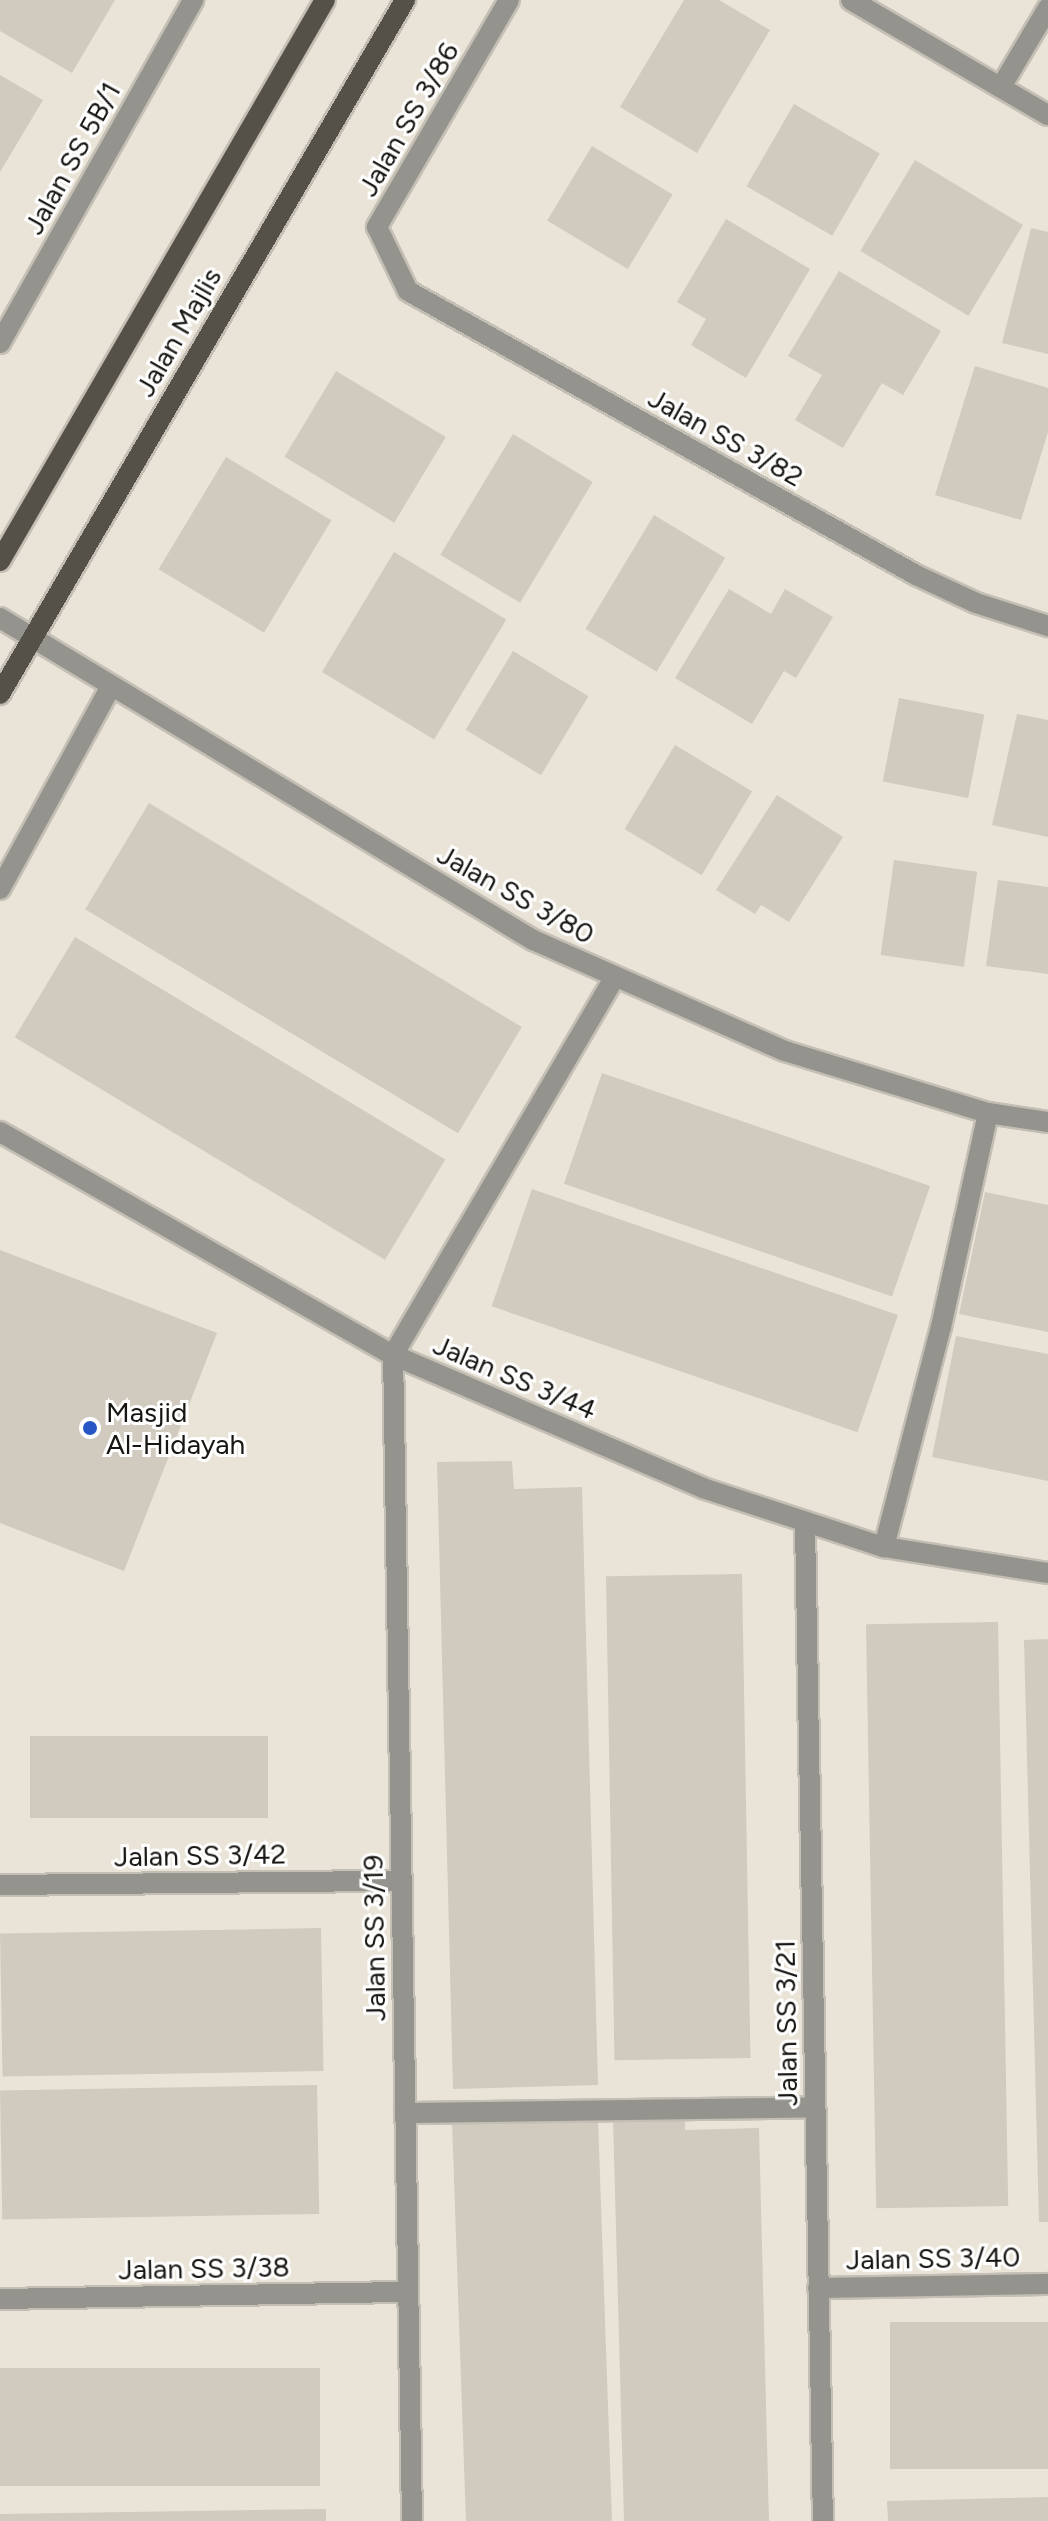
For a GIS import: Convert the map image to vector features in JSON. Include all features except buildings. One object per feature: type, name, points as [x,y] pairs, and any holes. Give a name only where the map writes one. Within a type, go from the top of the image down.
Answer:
[{"type":"main road","name":"Jalan Majlis","points":[[0,561],[325,0]]},
{"type":"main road","name":"Jalan Majlis","points":[[0,694],[405,0]]},
{"type":"street","name":"Jalan SS 5B/1","points":[[0,343],[193,0]]},
{"type":"street","name":"Jalan SS 3/86","points":[[394,269],[377,227],[509,0]]},
{"type":"street","points":[[851,0],[1048,115]]},
{"type":"street","points":[[1001,87],[1048,8]]},
{"type":"street","name":"Jalan SS 3/82","points":[[394,269],[408,291],[916,575],[976,603],[1048,626]]},
{"type":"street","name":"Jalan SS 3/80","points":[[0,618],[533,940],[614,979],[785,1051],[988,1113],[1048,1122]]},
{"type":"street","points":[[0,889],[111,686]]},
{"type":"street","points":[[393,1355],[614,979]]},
{"type":"street","points":[[884,1547],[941,1327],[988,1113]]},
{"type":"street","name":"Jalan SS 3/44","points":[[0,1132],[393,1355],[703,1488],[805,1524],[884,1547],[1048,1573]]},
{"type":"street","name":"Jalan SS 3/19","points":[[393,1355],[412,2521]]},
{"type":"street","name":"Jalan SS 3/21","points":[[805,1524],[823,2521]]},
{"type":"street","name":"Jalan SS 3/42","points":[[0,1885],[401,1881]]},
{"type":"street","points":[[405,2113],[815,2107]]},
{"type":"street","name":"Jalan SS 3/40","points":[[818,2288],[1048,2284]]},
{"type":"street","name":"Jalan SS 3/38","points":[[0,2299],[408,2292]]},
{"type":"place","name":"Masjid Al-Hidayah","points":[[90,1428]]}]
